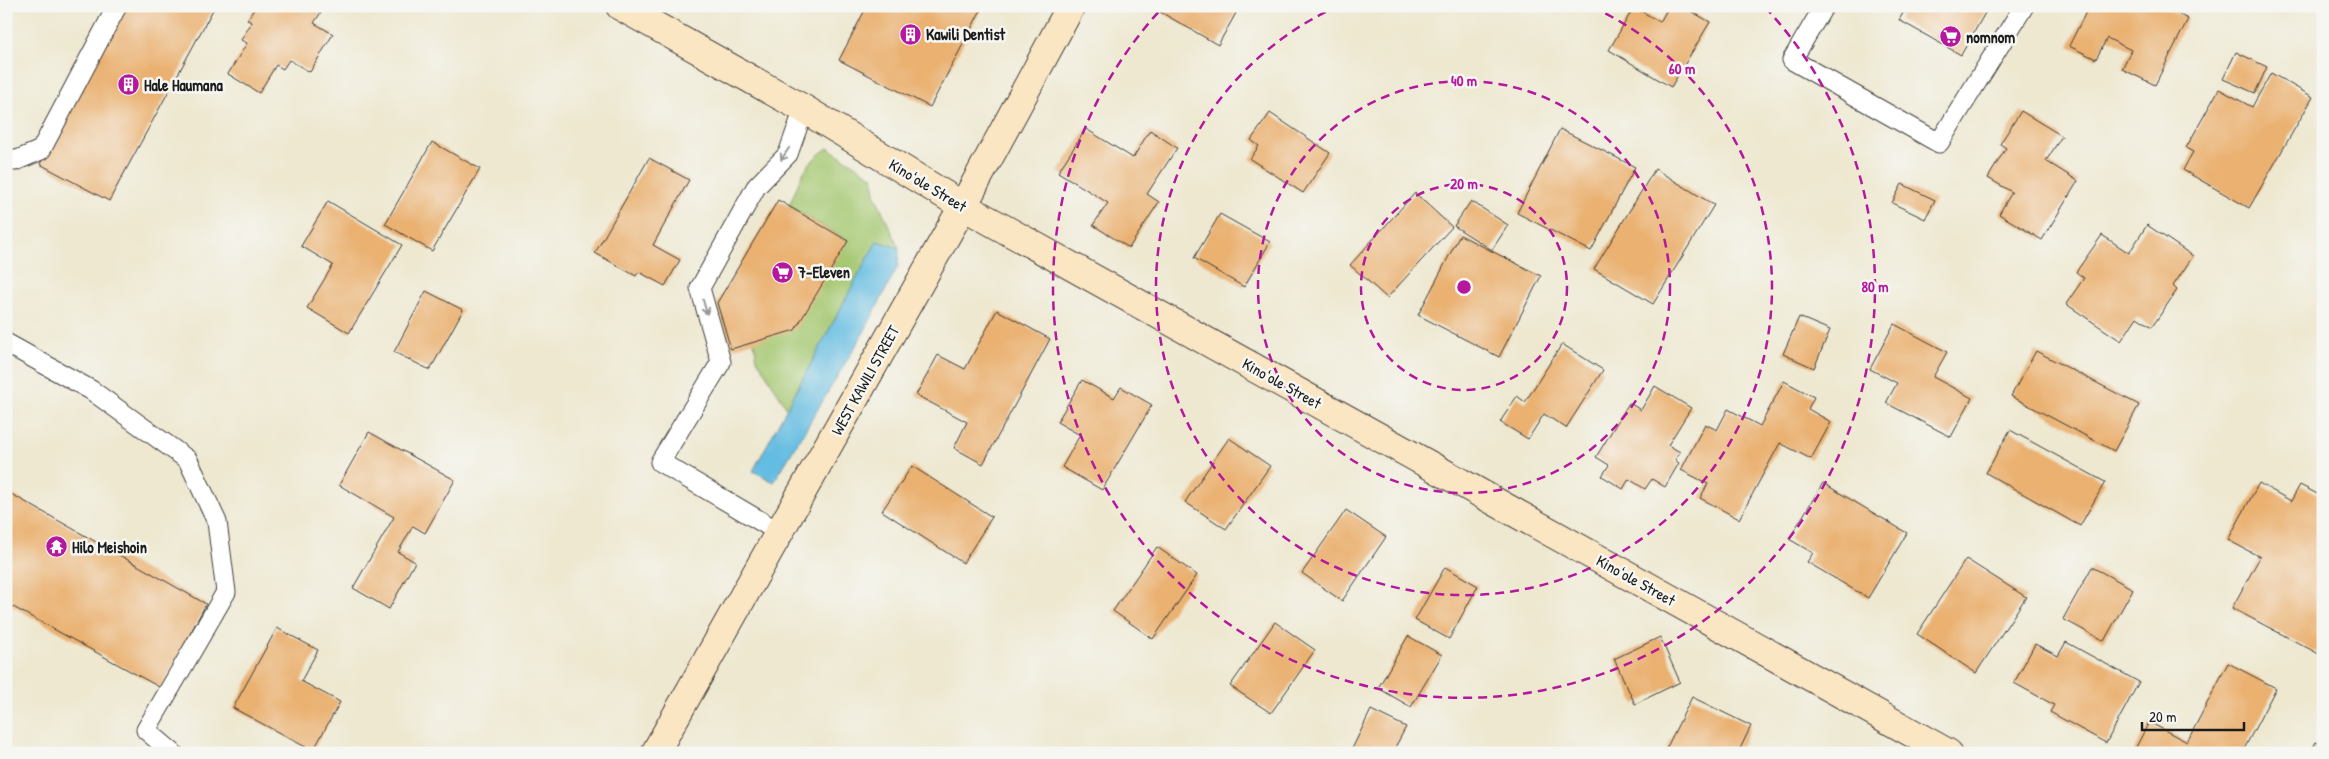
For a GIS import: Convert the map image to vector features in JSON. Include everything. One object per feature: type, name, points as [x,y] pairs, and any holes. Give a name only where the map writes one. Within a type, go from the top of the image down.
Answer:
[{"type":"street","name":"Kinoʻole Street","points":[[620,6],[804,109],[963,206],[1948,753]]},
{"type":"street","name":"WEST KAWILI STREET","points":[[656,753],[963,206],[1072,6]]},
{"type":"lane","points":[[6,156],[15,161],[41,150],[117,6]]},
{"type":"lane","points":[[1824,6],[1792,60],[1939,143],[2018,8]]},
{"type":"lane","points":[[779,532],[660,462],[721,362],[700,288],[756,187],[788,154],[804,109]]},
{"type":"lane","points":[[6,343],[91,390],[188,460],[217,522],[226,592],[146,730],[173,753]]},
{"type":"green space","points":[[828,148],[872,176],[876,197],[899,248],[877,241],[787,408],[757,359],[754,342],[848,241],[789,206],[803,173],[813,160]]},
{"type":"water","points":[[877,241],[899,248],[898,266],[864,332],[774,482],[753,471]]},
{"type":"building","name":"Hale Haumana","points":[[126,6],[215,6],[109,201],[40,164]]},
{"type":"building","points":[[256,6],[325,6],[314,23],[333,34],[310,72],[289,60],[283,69],[276,65],[259,93],[228,74],[247,43],[241,40],[252,22],[247,20]]},
{"type":"building","name":"Kawili Dentist","points":[[867,6],[978,6],[982,8],[930,107],[839,60]]},
{"type":"building","points":[[1150,6],[1240,6],[1218,45]]},
{"type":"building","points":[[1669,6],[1682,6],[1710,22],[1671,87],[1609,50],[1634,7],[1660,22]]},
{"type":"building","name":"nomnom","points":[[1907,6],[1989,6],[1961,55],[1899,20]]},
{"type":"building","points":[[2089,6],[2161,6],[2188,19],[2155,85],[2122,69],[2131,50],[2107,38],[2096,59],[2069,46]]},
{"type":"building","points":[[2236,52],[2267,67],[2255,93],[2223,79]]},
{"type":"building","points":[[2271,73],[2313,97],[2249,208],[2183,170],[2193,152],[2186,148],[2219,89],[2252,107]]},
{"type":"building","points":[[2021,111],[2062,136],[2046,161],[2078,181],[2042,240],[1999,214],[2012,192],[1988,178],[2006,148],[2000,144]]},
{"type":"building","points":[[1270,113],[1330,153],[1303,193],[1250,159],[1259,146],[1251,140]]},
{"type":"building","points":[[1086,129],[1133,158],[1150,130],[1177,148],[1147,194],[1159,202],[1129,248],[1093,225],[1108,203],[1058,172]]},
{"type":"building","points":[[1560,129],[1635,167],[1591,251],[1517,213]]},
{"type":"building","points":[[432,142],[480,169],[432,251],[385,224]]},
{"type":"building","points":[[649,158],[689,180],[653,245],[680,260],[665,286],[639,272],[636,276],[595,253]]},
{"type":"building","points":[[1655,169],[1714,205],[1653,304],[1594,269]]},
{"type":"building","points":[[1902,184],[1935,200],[1925,219],[1892,203]]},
{"type":"building","points":[[1415,193],[1452,227],[1387,298],[1350,265]]},
{"type":"building","name":"7-Eleven","points":[[778,200],[848,241],[795,330],[731,349],[717,303]]},
{"type":"building","points":[[328,201],[402,245],[349,333],[307,308],[333,265],[301,246]]},
{"type":"building","points":[[1471,201],[1508,225],[1492,250],[1454,226]]},
{"type":"building","points":[[1220,214],[1270,242],[1244,287],[1194,258]]},
{"type":"building","points":[[2147,225],[2193,256],[2173,286],[2177,290],[2152,327],[2137,317],[2121,341],[2066,304],[2084,278],[2076,272],[2102,235],[2129,253]]},
{"type":"building","points":[[1460,235],[1541,276],[1499,357],[1418,315]]},
{"type":"building","points":[[426,291],[463,310],[430,370],[394,352]]},
{"type":"building","points":[[997,310],[1050,339],[983,464],[954,448],[967,422],[916,395],[938,355],[965,369]]},
{"type":"building","points":[[1799,317],[1830,330],[1814,368],[1783,354]]},
{"type":"building","points":[[1894,324],[1947,352],[1933,377],[1972,398],[1951,437],[1886,403],[1897,383],[1870,369]]},
{"type":"building","points":[[1562,344],[1603,370],[1566,428],[1544,414],[1528,439],[1500,422],[1517,396],[1525,402]]},
{"type":"building","points":[[2036,351],[2139,405],[2114,451],[2011,396]]},
{"type":"building","points":[[1082,380],[1114,398],[1121,387],[1152,405],[1102,490],[1062,467],[1080,435],[1057,422]]},
{"type":"building","points":[[1784,381],[1814,397],[1808,409],[1831,422],[1811,459],[1780,443],[1739,519],[1700,498],[1708,484],[1681,470],[1705,424],[1717,430],[1728,409],[1760,426]]},
{"type":"building","points":[[1655,386],[1691,408],[1668,445],[1680,452],[1675,460],[1679,463],[1665,487],[1652,479],[1645,489],[1629,479],[1623,489],[1602,476],[1609,465],[1596,457],[1629,403],[1641,410]]},
{"type":"building","points":[[2010,430],[2105,482],[2080,526],[1986,473]]},
{"type":"building","points":[[369,432],[455,480],[425,533],[413,526],[398,552],[415,562],[389,609],[353,588],[394,517],[339,485]]},
{"type":"building","points":[[1229,438],[1270,466],[1226,529],[1185,502]]},
{"type":"building","points":[[912,466],[992,517],[963,563],[882,511]]},
{"type":"building","points":[[1823,483],[1907,533],[1868,598],[1807,562],[1813,553],[1789,539]]},
{"type":"building","points":[[2259,483],[2291,501],[2300,485],[2323,497],[2323,647],[2319,654],[2232,608],[2260,557],[2228,540]]},
{"type":"building","name":"Hilo Meishoin","points":[[6,491],[206,604],[161,688],[6,603]]},
{"type":"building","points":[[1346,510],[1386,537],[1342,601],[1302,573]]},
{"type":"building","points":[[1157,547],[1197,575],[1153,639],[1113,611]]},
{"type":"building","points":[[1966,559],[2026,597],[1976,673],[1917,634]]},
{"type":"building","points":[[1445,567],[1478,586],[1449,639],[1415,620]]},
{"type":"building","points":[[2092,567],[2133,589],[2104,641],[2063,619]]},
{"type":"building","points":[[1275,622],[1315,650],[1271,713],[1230,686]]},
{"type":"building","points":[[277,628],[318,650],[301,681],[340,702],[313,751],[233,708]]},
{"type":"building","points":[[1408,636],[1442,655],[1411,707],[1378,688]]},
{"type":"building","points":[[1660,637],[1680,682],[1635,704],[1614,659]]},
{"type":"building","points":[[2066,642],[2139,682],[2106,743],[2050,712],[2054,705],[2014,683],[2035,644],[2058,656]]},
{"type":"building","points":[[2228,663],[2276,688],[2242,753],[2133,753],[2149,722],[2187,742]]},
{"type":"building","points":[[1692,697],[1751,726],[1738,753],[1673,753],[1666,749]]},
{"type":"building","points":[[1371,710],[1406,727],[1392,753],[1350,753]]},
{"type":"building","points":[[2316,742],[2323,745],[2323,753],[2310,753]]},
{"type":"place","name":"Kawili Dentist","points":[[910,34]]},
{"type":"place","name":"nomnom","points":[[1950,37]]},
{"type":"place","name":"Hale Haumana","points":[[128,85]]},
{"type":"place","name":"7-Eleven","points":[[782,272]]},
{"type":"place","name":"Hilo Meishoin","points":[[56,547]]}]
